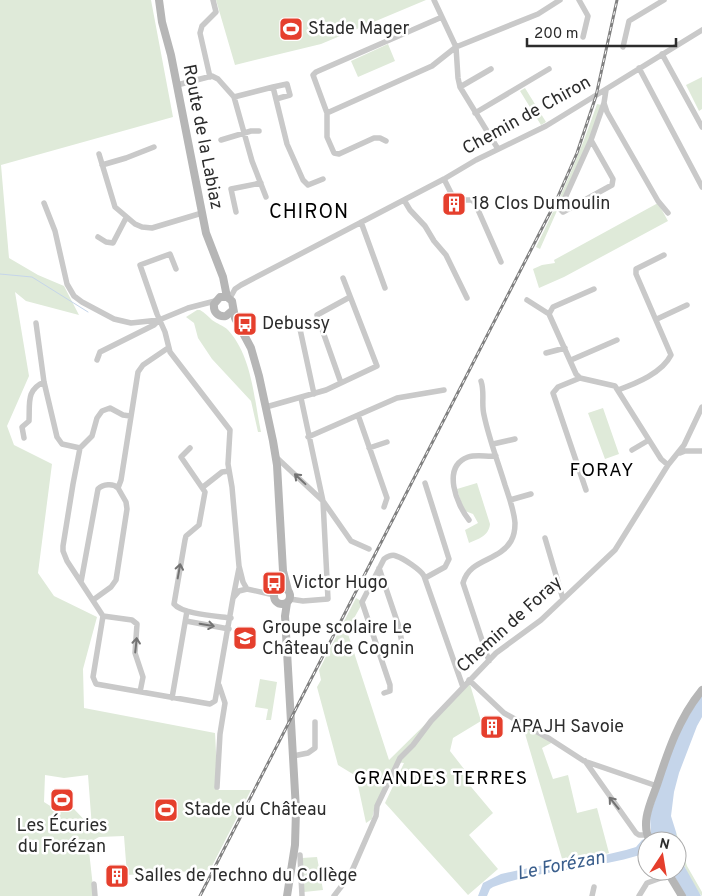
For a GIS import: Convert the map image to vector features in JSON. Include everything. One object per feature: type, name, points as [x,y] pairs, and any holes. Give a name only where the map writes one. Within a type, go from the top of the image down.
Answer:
[{"type":"main road","name":"Route de la Labiaz","points":[[159,0],[206,233],[229,297]]},
{"type":"main road","points":[[223,277],[214,310],[220,316],[226,316],[233,310]]},
{"type":"main road","points":[[216,300],[229,297],[234,304],[233,310],[240,329],[251,348],[259,376],[276,457],[283,571],[290,594],[286,602],[285,616],[296,844],[287,896]]},
{"type":"main road","points":[[226,316],[240,329]]},
{"type":"main road","points":[[283,571],[279,588],[275,591],[274,595],[276,601],[286,602]]},
{"type":"main road","points":[[279,588],[288,590]]},
{"type":"main road","points":[[648,831],[647,815],[668,749],[676,731],[702,690]]},
{"type":"main road","points":[[673,881],[682,896]]},
{"type":"street","points":[[210,76],[200,33],[202,26],[216,12],[214,0]]},
{"type":"street","points":[[328,113],[432,66],[456,47],[538,14],[560,0]]},
{"type":"street","points":[[579,0],[588,16],[583,37]]},
{"type":"street","points":[[623,47],[629,21],[664,0]]},
{"type":"street","points":[[437,1],[456,47],[460,87],[498,149]]},
{"type":"street","points":[[386,141],[374,138],[339,154],[334,153],[328,148],[328,113],[313,75],[316,72],[442,17]]},
{"type":"street","name":"Chemin de Chiron","points":[[235,289],[444,180],[498,149],[546,126],[702,30]]},
{"type":"street","points":[[662,54],[702,127]]},
{"type":"street","points":[[638,68],[702,187]]},
{"type":"street","points":[[460,87],[491,69]]},
{"type":"street","points":[[475,113],[550,69]]},
{"type":"street","points":[[177,85],[210,76],[218,79],[234,97],[244,134],[266,197]]},
{"type":"street","points":[[234,97],[287,84],[290,95],[276,99]]},
{"type":"street","points":[[273,88],[287,144],[303,180],[308,185],[323,179]]},
{"type":"street","points":[[591,140],[613,179],[612,185],[563,212],[560,208],[591,140],[604,103],[606,90]]},
{"type":"street","points":[[604,103],[636,162],[663,208],[668,213]]},
{"type":"street","points":[[221,140],[259,131]]},
{"type":"street","points":[[102,165],[154,147]]},
{"type":"street","points":[[99,154],[115,207],[126,218],[142,227],[152,228],[202,213]]},
{"type":"street","points":[[444,180],[454,199],[472,200],[476,203],[501,262]]},
{"type":"street","points":[[236,212],[231,189],[261,183]]},
{"type":"street","points":[[404,200],[446,255],[467,298]]},
{"type":"street","points":[[44,203],[55,231],[67,284],[74,296],[82,302],[121,322],[140,323],[159,320],[188,308],[201,306],[216,300]]},
{"type":"street","points":[[98,237],[106,242],[113,243],[126,218]]},
{"type":"street","points":[[362,222],[385,288]]},
{"type":"street","points":[[176,269],[170,254],[140,265],[165,332],[168,348],[230,430],[228,464],[239,566],[243,582],[247,588]]},
{"type":"street","points":[[618,390],[633,385],[650,375],[670,358],[671,352],[636,274],[636,270],[664,255]]},
{"type":"street","points":[[266,407],[314,394],[377,366],[343,278]]},
{"type":"street","points":[[225,286],[235,289],[229,297]]},
{"type":"street","points":[[549,314],[553,307],[594,289]]},
{"type":"street","points":[[341,383],[317,315],[350,297]]},
{"type":"street","points":[[527,300],[549,314],[576,374],[580,378]]},
{"type":"street","points":[[656,319],[687,305]]},
{"type":"street","points":[[201,306],[214,310]]},
{"type":"street","points":[[97,360],[100,352],[154,325],[159,320]]},
{"type":"street","points":[[36,323],[44,382],[55,431],[59,441],[67,446],[80,448]]},
{"type":"street","points":[[300,329],[314,394]]},
{"type":"street","points":[[571,360],[617,340]]},
{"type":"street","points":[[118,488],[121,480],[136,377],[140,368],[168,348]]},
{"type":"street","points":[[546,353],[565,348]]},
{"type":"street","points":[[586,490],[553,392],[558,386],[580,378],[612,384],[618,390],[661,459],[668,466]]},
{"type":"street","points":[[481,381],[484,393],[483,412],[510,500],[515,523],[513,536],[502,552],[473,567],[466,574],[463,583],[489,661]]},
{"type":"street","points":[[24,438],[22,427],[28,421],[32,390],[44,382]]},
{"type":"street","points":[[308,437],[397,398],[444,390]]},
{"type":"street","points":[[286,602],[328,599],[323,501],[301,398]]},
{"type":"street","name":"Chemin de Foray","points":[[334,896],[356,864],[376,816],[377,806],[400,758],[431,721],[501,649],[511,644],[541,620],[615,550],[668,466],[679,453],[702,407]]},
{"type":"street","points":[[130,416],[110,408],[102,411],[97,418],[92,436],[80,448],[63,546],[67,561],[103,616],[94,670],[94,681],[99,685],[172,698],[210,704],[215,701],[239,566]]},
{"type":"street","points":[[358,415],[387,498],[384,507]]},
{"type":"street","points":[[493,444],[515,439]]},
{"type":"street","points":[[632,450],[649,440]]},
{"type":"street","points":[[370,448],[387,442]]},
{"type":"street","points":[[190,448],[181,457],[205,492],[201,521],[184,540],[174,604],[178,608],[187,611],[231,618]]},
{"type":"street","points":[[679,453],[702,450]]},
{"type":"street","points":[[469,520],[456,495],[453,485],[454,473],[458,465],[465,458],[496,456]]},
{"type":"street","points":[[276,457],[323,501],[351,541],[369,549]]},
{"type":"street","points":[[203,487],[222,472],[229,471]]},
{"type":"street","points":[[425,483],[449,559],[445,567],[425,578]]},
{"type":"street","points":[[81,582],[98,490],[105,486],[116,486],[126,502],[127,509],[116,580],[111,587],[93,600]]},
{"type":"street","points":[[510,500],[531,494]]},
{"type":"street","points":[[545,538],[563,599]]},
{"type":"street","points":[[384,693],[390,691],[390,686],[362,602],[384,559],[389,556],[396,556],[422,573],[425,578],[463,687]]},
{"type":"street","points":[[379,568],[399,627],[402,642]]},
{"type":"street","points":[[233,598],[239,591],[247,588],[274,595]]},
{"type":"street","points":[[172,698],[187,611]]},
{"type":"street","points":[[103,616],[132,620],[137,624],[134,653],[142,677],[140,692]]},
{"type":"street","points":[[186,621],[229,629]]},
{"type":"street","points":[[469,680],[504,713],[584,761],[657,786]]},
{"type":"street","points":[[218,788],[220,734],[224,703],[219,685]]},
{"type":"street","points":[[293,756],[308,753],[315,748],[315,722]]},
{"type":"street","points":[[584,761],[637,833]]},
{"type":"street","points":[[300,855],[302,896]]},
{"type":"street","points":[[639,896],[647,884],[653,881]]},
{"type":"street","points":[[94,884],[95,896]]},
{"type":"street","points":[[592,896],[594,887]]},
{"type":"green space","points":[[0,0],[151,0],[173,117],[1,165],[9,258],[38,275],[64,286],[79,315],[26,301],[15,292],[29,376],[7,426],[14,445],[52,464],[38,573],[54,596],[97,617],[83,669],[84,708],[215,733],[218,790],[251,790],[210,870],[127,875],[124,836],[99,837],[92,841],[89,851],[94,896],[0,896]],"holes":[[[45,775],[64,778],[88,775],[92,828],[74,809],[55,809],[44,802]]]},
{"type":"green space","name":"Stade Mager","points":[[216,0],[426,0],[321,44],[235,65]]},
{"type":"green space","points":[[388,44],[395,61],[358,77],[351,61]]},
{"type":"green space","points":[[702,77],[702,109],[699,111],[686,85]]},
{"type":"green space","points":[[525,88],[546,122],[541,125],[520,91]]},
{"type":"green space","points":[[597,104],[601,105],[589,139],[540,249],[536,247],[569,177]]},
{"type":"green space","points":[[658,203],[668,221],[564,277],[539,288],[533,269],[555,263],[554,260]]},
{"type":"green space","points":[[197,310],[202,311],[228,330],[236,340],[251,378],[261,432],[258,432],[251,401],[212,359],[198,338],[194,323],[186,317]]},
{"type":"green space","points":[[603,408],[619,454],[605,459],[588,413]]},
{"type":"green space","points":[[477,483],[490,524],[485,534],[469,543],[465,530],[478,523],[473,514],[465,511],[463,508],[457,489]]},
{"type":"green space","points":[[356,598],[363,602],[347,631],[389,760],[469,681],[481,721],[453,738],[450,751],[471,778],[467,782],[493,813],[469,835],[498,869],[468,895],[385,803],[404,763],[396,762],[375,806],[372,819],[366,823],[356,776],[338,765],[317,687],[321,680],[319,670]]},
{"type":"green space","points":[[260,679],[277,682],[271,720],[266,720],[268,709],[255,707]]},
{"type":"green space","points":[[523,727],[553,742],[542,748],[553,779],[568,775],[577,813],[597,808],[609,853],[588,859],[563,862]]},
{"type":"green space","points":[[317,857],[323,890],[304,892],[302,858]]},
{"type":"green space","points":[[687,866],[702,892],[702,896],[693,884]]},
{"type":"water","points":[[702,694],[702,717],[679,773],[674,792],[671,816],[676,831],[651,831],[650,816],[679,732]]},
{"type":"water","name":"Le Forézan","points":[[637,846],[637,856],[511,881],[493,887],[487,896],[478,896],[483,883],[501,874],[574,859],[588,859]]},
{"type":"water","points":[[687,871],[701,896],[685,896],[677,881],[687,881]]},
{"type":"waterway","points":[[0,274],[32,277],[88,312]]},
{"type":"railway","points":[[200,896],[556,201],[577,153],[596,96],[617,0]]},
{"type":"place","name":"Stade Mager","points":[[291,29]]},
{"type":"place","name":"18 Clos Dumoulin","points":[[454,204]]},
{"type":"place","name":"Debussy","points":[[245,324]]},
{"type":"place","name":"Victor Hugo","points":[[274,583]]},
{"type":"place","name":"Groupe scolaire Le Château de Cognin","points":[[245,638]]},
{"type":"place","name":"APAJH Savoie","points":[[492,727]]},
{"type":"place","name":"Les Écuries du Forézan","points":[[62,800]]},
{"type":"place","name":"Stade du Château","points":[[166,810]]},
{"type":"place","name":"Salles de Techno du Collège","points":[[117,876]]},
{"type":"district","name":"CHIRON","points":[[309,213]]},
{"type":"district","name":"FORAY","points":[[602,471]]},
{"type":"district","name":"GRANDES TERRES","points":[[441,779]]}]
